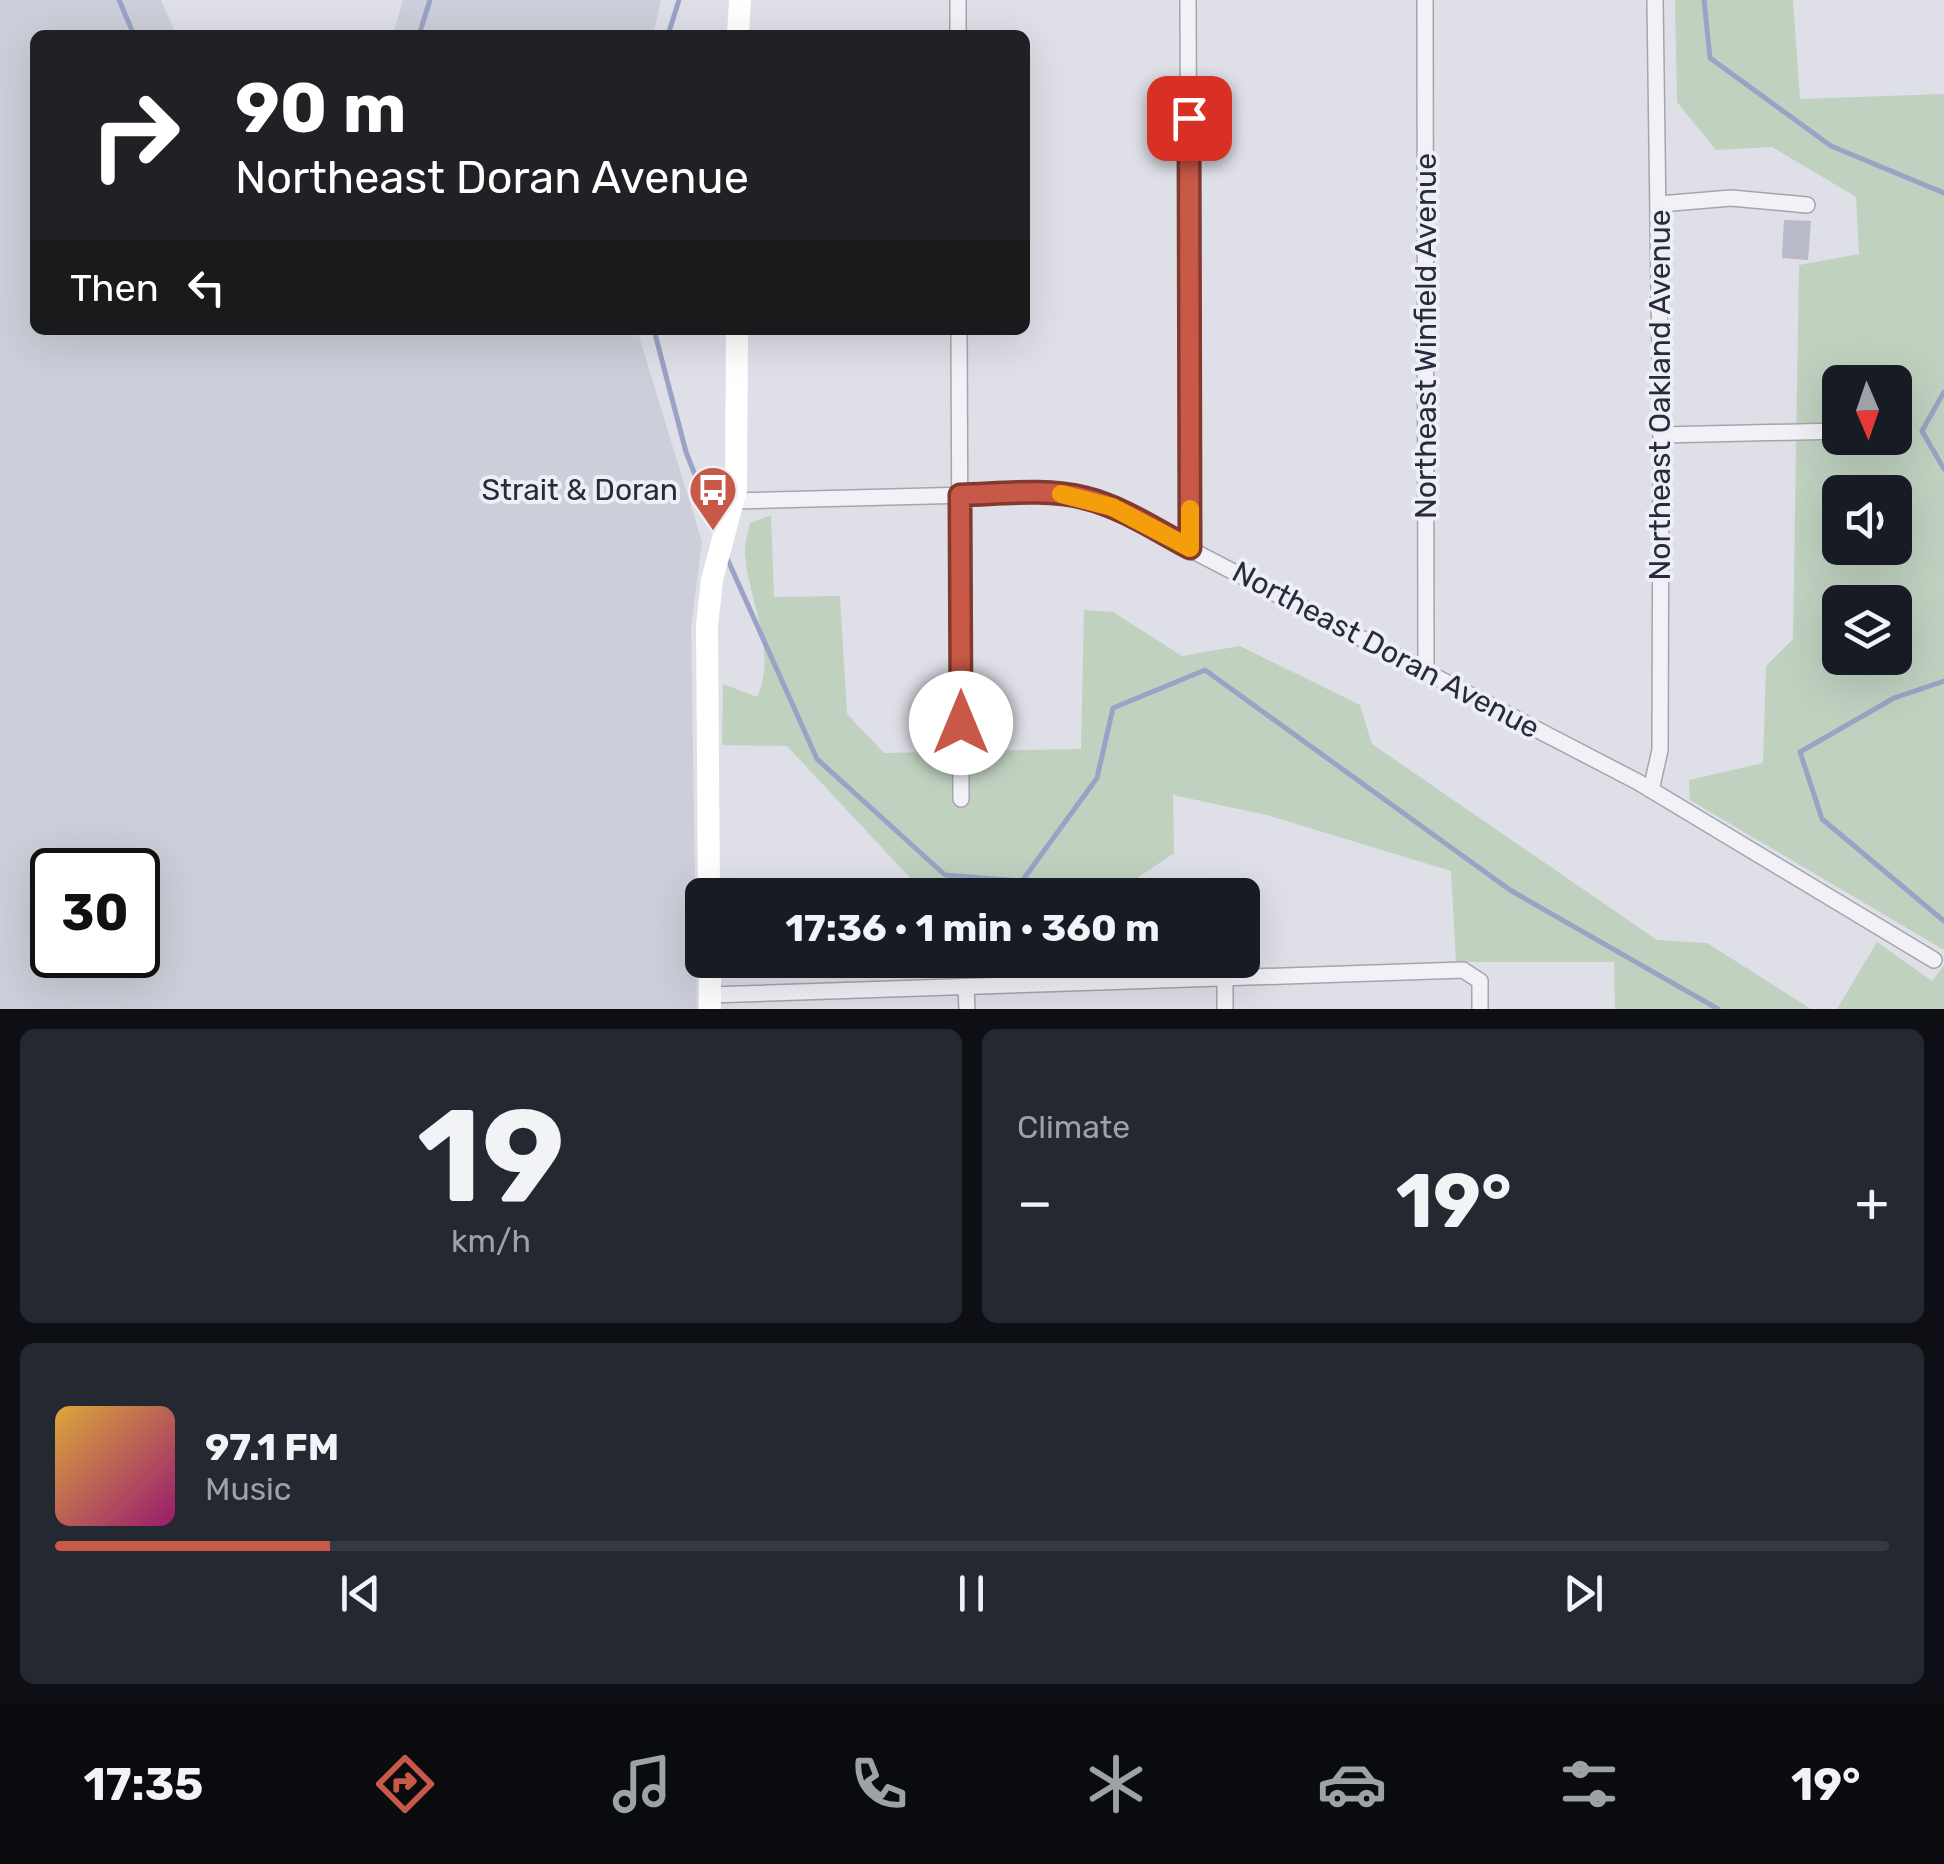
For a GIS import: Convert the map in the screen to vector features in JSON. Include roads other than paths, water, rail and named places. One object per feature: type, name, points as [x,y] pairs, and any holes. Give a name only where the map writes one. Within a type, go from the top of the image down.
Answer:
[{"type":"main road","points":[[738,30],[740,0]]},
{"type":"main road","points":[[709,878],[707,626],[712,580],[734,502],[739,456],[737,335]]},
{"type":"street","points":[[958,0],[958,30]]},
{"type":"street","points":[[1188,0],[1190,548]]},
{"type":"street","name":"Northeast Winfield Avenue","points":[[1425,0],[1426,672]]},
{"type":"street","name":"Northeast Oakland Avenue","points":[[1651,790],[1660,750],[1660,204],[1655,0]]},
{"type":"street","points":[[1660,204],[1732,198],[1807,206]]},
{"type":"street","points":[[959,335],[961,799]]},
{"type":"street","points":[[1661,435],[1822,432]]},
{"type":"street","name":"Northeast Doran Avenue","points":[[734,502],[1047,493],[1082,497],[1112,507],[1651,790],[1934,960]]},
{"type":"street","points":[[1260,977],[1463,970],[1476,976],[1480,1009]]},
{"type":"street","points":[[710,1002],[966,987],[1224,978],[1225,1009]]},
{"type":"street","points":[[966,987],[966,1009]]},
{"type":"waterway","points":[[119,0],[132,30]]},
{"type":"waterway","points":[[421,30],[430,0]]},
{"type":"waterway","points":[[670,30],[679,0]]},
{"type":"waterway","points":[[1704,0],[1710,58],[1831,146],[1944,193]]},
{"type":"waterway","points":[[655,335],[686,452],[717,531]]},
{"type":"waterway","points":[[1944,392],[1922,431],[1944,469]]},
{"type":"waterway","points":[[726,556],[817,759],[945,875],[1022,881],[1097,778],[1113,708],[1205,670],[1510,890],[1718,1009]]},
{"type":"waterway","points":[[1944,681],[1894,698],[1800,752],[1822,819],[1944,921]]},
{"type":"place","name":"Strait & Doran","points":[[713,532]]}]
